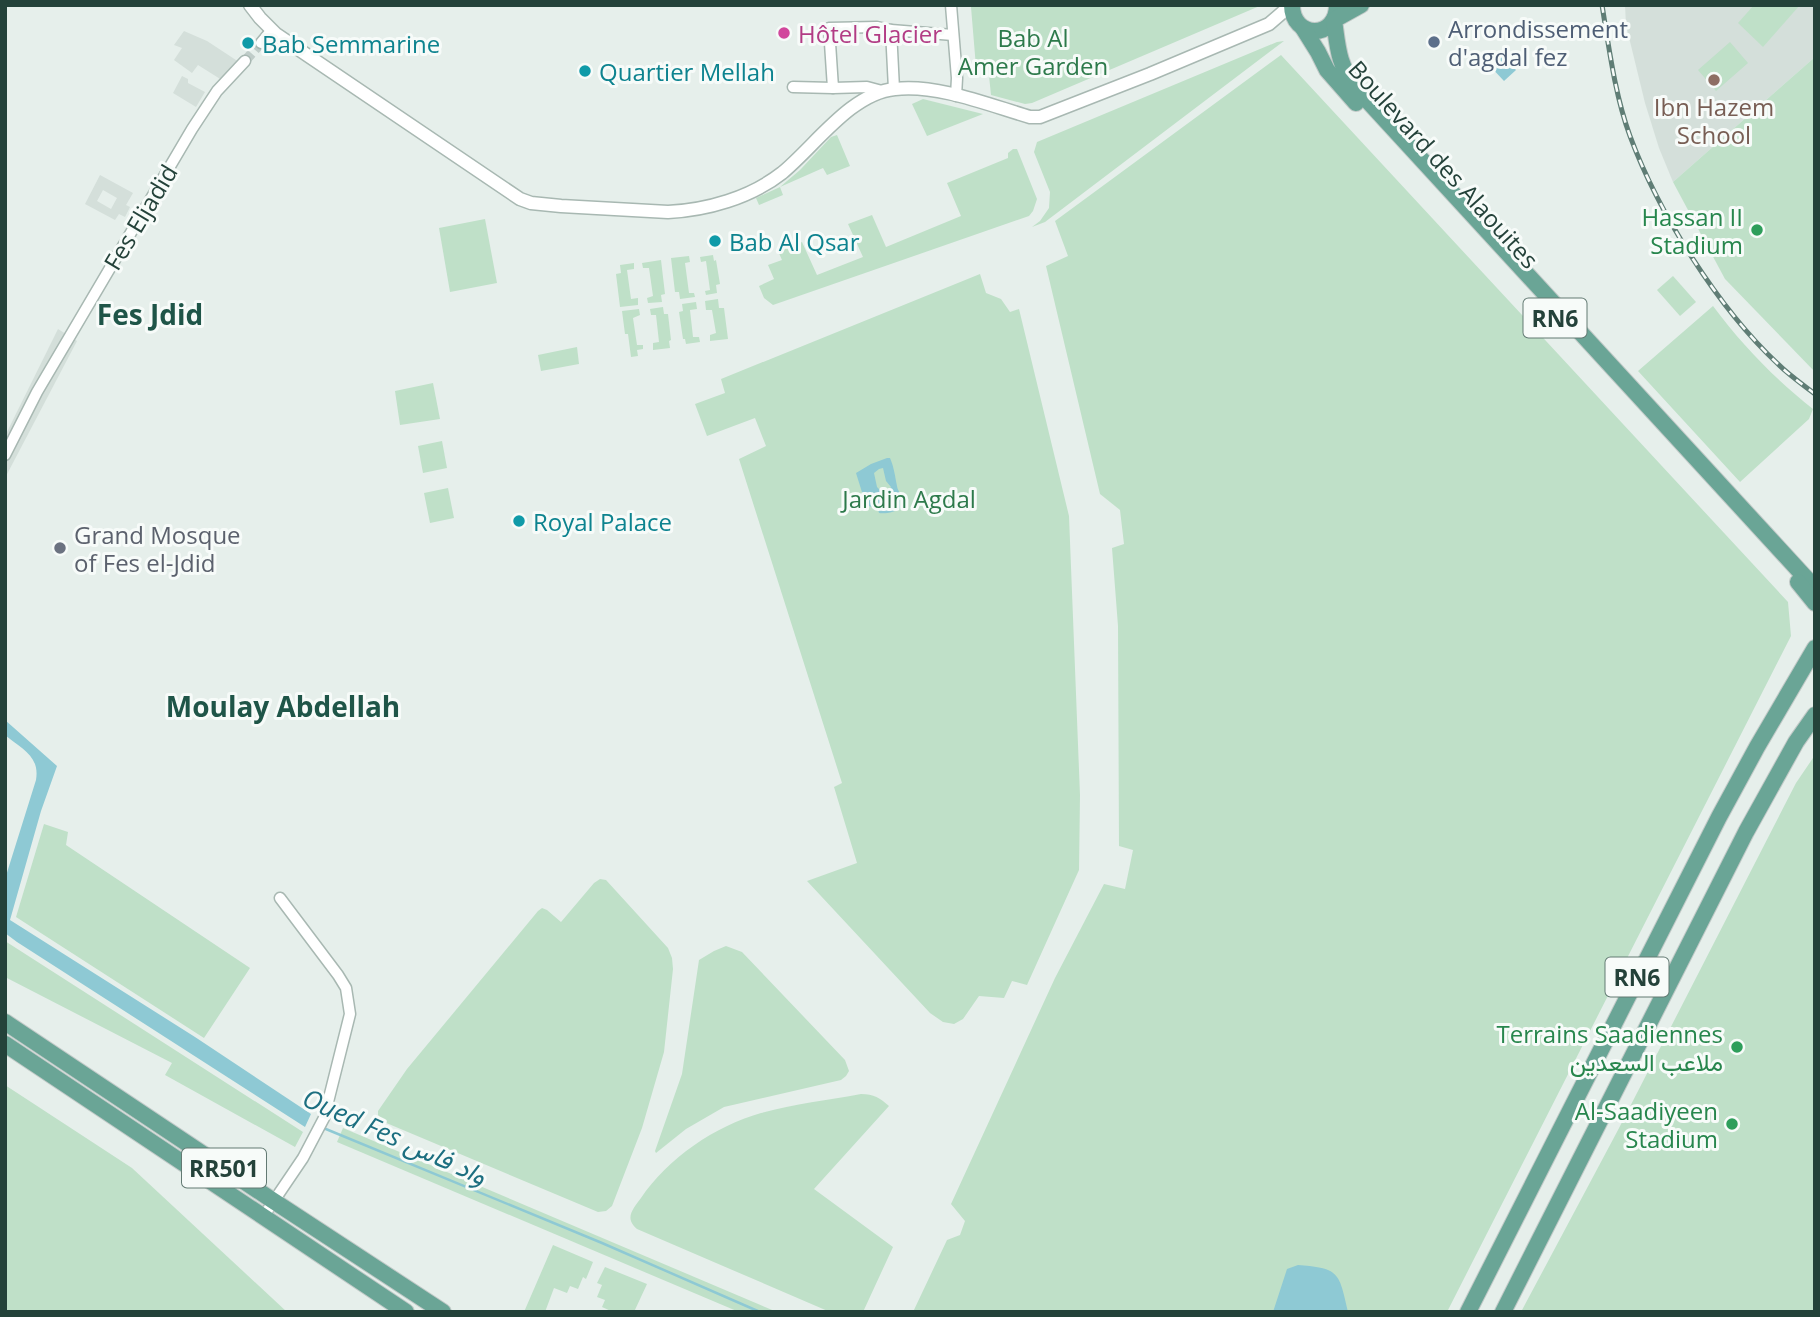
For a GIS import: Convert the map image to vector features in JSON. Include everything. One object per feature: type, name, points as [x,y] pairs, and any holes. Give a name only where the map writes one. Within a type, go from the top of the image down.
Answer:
[{"type":"main road","name":"RN6","points":[[1292,5],[1294,19],[1301,27]]},
{"type":"main road","points":[[1301,27],[1324,30],[1336,13],[1361,5]]},
{"type":"main road","name":"Boulevard des Alaouites","points":[[1336,13],[1339,56],[1356,88],[1815,588]]},
{"type":"main road","name":"Boulevard des Alaouites","points":[[1301,27],[1335,80],[1815,603]]},
{"type":"main road","name":"RN6","points":[[1468,1312],[1719,817],[1815,648]]},
{"type":"main road","name":"RN6","points":[[1503,1312],[1746,832],[1796,742],[1815,715]]},
{"type":"main road","name":"RR501","points":[[5,1022],[443,1312]]},
{"type":"main road","name":"RR501","points":[[5,1044],[406,1312]]},
{"type":"street","points":[[250,5],[271,31],[520,200],[531,203],[668,212],[685,211],[727,201],[772,180],[852,108],[867,97],[888,90]]},
{"type":"street","points":[[951,5],[956,96]]},
{"type":"street","points":[[793,87],[867,87],[888,90],[917,88],[1030,117],[1040,117],[1269,24],[1292,5]]},
{"type":"street","points":[[1269,24],[1288,23],[1301,27]]},
{"type":"street","points":[[833,88],[829,28],[877,27],[953,36]]},
{"type":"street","points":[[888,90],[891,30]]},
{"type":"street","points":[[261,43],[271,31]]},
{"type":"street","name":"Fes Eljadid","points":[[5,455],[37,392],[192,129],[217,90],[245,61]]},
{"type":"street","points":[[263,1217],[303,1158],[324,1118],[350,1014],[345,988],[331,965],[280,898]]},
{"type":"shaded area","name":"Ibn Hazem School","points":[[1625,5],[1815,5],[1815,57],[1673,182],[1645,103],[1626,25]]},
{"type":"shaded area","points":[[184,31],[207,41],[242,64],[225,82],[198,65],[192,73],[174,60],[182,48],[174,45]]},
{"type":"shaded area","points":[[182,76],[188,79],[188,83],[205,92],[196,107],[173,93]]},
{"type":"shaded area","points":[[100,175],[133,193],[126,205],[130,207],[125,217],[119,214],[115,220],[85,204]],"holes":[[[103,190],[117,198],[111,209],[97,201]]]},
{"type":"shaded area","points":[[58,329],[77,341],[5,478],[5,436]]},
{"type":"green space","name":"Bab Al Amer Garden","points":[[961,5],[1262,5],[1025,104],[991,95],[988,66],[976,67],[971,7]]},
{"type":"green space","points":[[1754,5],[1800,5],[1763,47],[1738,23]]},
{"type":"green space","points":[[1284,41],[1045,222],[1032,227],[1049,208],[1050,192],[1034,152],[1037,142]]},
{"type":"green space","points":[[1730,42],[1748,63],[1716,91],[1698,70]]},
{"type":"green space","points":[[1281,55],[1788,602],[1791,636],[1447,1312],[913,1312],[947,1240],[960,1235],[965,1221],[951,1204],[1055,978],[1104,884],[1125,889],[1133,850],[1119,846],[1118,626],[1112,548],[1124,544],[1120,510],[1100,494],[1046,266],[1068,256],[1055,221]]},
{"type":"green space","name":"Hassan II Stadium","points":[[1815,57],[1815,372],[1725,279],[1673,182]]},
{"type":"green space","points":[[923,99],[983,114],[927,136],[912,104]]},
{"type":"green space","points":[[837,135],[850,166],[827,175],[823,168],[780,187],[831,137]]},
{"type":"green space","points":[[1017,149],[1037,199],[1029,216],[773,305],[764,298],[759,286],[774,279],[768,265],[782,260],[778,251],[802,242],[817,275],[863,257],[848,224],[872,215],[886,247],[961,216],[947,183],[1008,158],[1008,153]]},
{"type":"green space","points":[[780,187],[783,195],[759,205],[756,198]]},
{"type":"green space","points":[[485,219],[497,283],[450,292],[439,228]]},
{"type":"green space","points":[[713,255],[720,284],[716,285],[717,293],[706,295],[705,291],[710,290],[706,261],[701,262],[700,257]]},
{"type":"green space","points":[[689,256],[690,262],[685,263],[689,293],[694,293],[695,297],[680,299],[679,292],[675,292],[671,258]]},
{"type":"green space","points":[[661,260],[665,294],[661,295],[662,302],[648,303],[647,298],[653,296],[649,268],[643,268],[642,263]]},
{"type":"green space","points":[[634,263],[634,269],[627,270],[631,299],[638,298],[638,305],[620,307],[616,274],[621,273],[620,265]]},
{"type":"green space","name":"Jardin Agdal","points":[[980,274],[986,293],[1001,299],[1010,312],[1019,309],[1069,516],[1080,795],[1079,870],[1027,985],[1012,981],[1004,998],[979,996],[963,1019],[954,1024],[943,1022],[930,1013],[807,881],[857,863],[834,787],[842,783],[739,459],[766,446],[755,418],[707,436],[695,404],[725,393],[721,379]]},
{"type":"green space","points":[[1673,276],[1696,302],[1680,316],[1657,290]]},
{"type":"green space","points":[[718,299],[719,308],[724,308],[728,339],[710,341],[710,335],[716,333],[712,310],[706,310],[705,301]]},
{"type":"green space","points":[[696,302],[697,309],[690,310],[693,337],[699,337],[700,342],[686,344],[679,312],[683,311],[682,304]]},
{"type":"green space","points":[[1713,306],[1760,361],[1813,409],[1809,419],[1740,482],[1638,371]]},
{"type":"green space","points":[[663,307],[664,314],[668,314],[670,348],[653,350],[653,343],[659,342],[656,315],[651,315],[650,309]]},
{"type":"green space","points":[[639,309],[640,315],[633,318],[637,345],[643,345],[643,349],[637,350],[638,356],[631,357],[622,311]]},
{"type":"green space","points":[[577,347],[579,364],[541,371],[538,355]]},
{"type":"green space","points":[[433,383],[440,419],[400,425],[395,391]]},
{"type":"green space","points":[[442,441],[447,468],[423,473],[418,446]]},
{"type":"green space","points":[[448,488],[454,518],[430,523],[424,493]]},
{"type":"green space","name":"Terrains Saadiennes ملاعب السعدين","points":[[1815,755],[1815,1312],[1521,1312],[1618,1130],[1796,783]]},
{"type":"green space","points":[[44,824],[68,832],[66,845],[250,968],[204,1038],[16,917]]},
{"type":"green space","points":[[600,879],[606,880],[668,948],[673,969],[664,1052],[642,1128],[612,1206],[606,1211],[598,1212],[384,1122],[378,1111],[407,1069],[538,911],[542,908],[547,910],[561,922]]},
{"type":"green space","points":[[5,941],[303,1132],[295,1147],[165,1075],[172,1063],[5,977]]},
{"type":"green space","points":[[726,946],[742,952],[845,1060],[849,1071],[841,1080],[724,1107],[686,1129],[656,1153],[682,1074],[699,960]]},
{"type":"green space","points":[[5,1085],[132,1168],[287,1312],[5,1312]]},
{"type":"green space","points":[[861,1094],[876,1097],[889,1106],[814,1189],[893,1247],[863,1312],[830,1312],[633,1225],[630,1217],[633,1210],[652,1183],[679,1157],[710,1135],[761,1113]]},
{"type":"green space","points":[[343,1128],[777,1312],[739,1312],[337,1142]]},
{"type":"green space","points":[[553,1245],[593,1262],[586,1279],[583,1277],[578,1289],[570,1286],[567,1293],[554,1288],[545,1312],[524,1312]]},
{"type":"green space","points":[[605,1267],[647,1284],[634,1312],[613,1312],[602,1307],[605,1300],[597,1297],[602,1285],[597,1283]]},
{"type":"water","points":[[1501,54],[1516,70],[1504,81],[1489,65]]},
{"type":"water","points":[[890,458],[900,493],[900,508],[879,513],[878,509],[866,505],[856,473],[871,464]],"holes":[[[883,468],[886,481],[891,487],[886,491],[880,490],[874,473]]]},
{"type":"water","points":[[5,720],[57,766],[41,811],[10,920],[311,1114],[305,1127],[5,933],[5,879],[37,772],[28,754],[5,735]]},
{"type":"water","points":[[1298,1265],[1322,1268],[1335,1275],[1348,1312],[1273,1312],[1287,1269]]},
{"type":"waterway","name":"Oued Fes واد فاس","points":[[321,1127],[602,1243],[760,1312]]},
{"type":"tunnel","points":[[245,61],[261,43]]},
{"type":"railway","points":[[1602,5],[1620,104],[1630,136],[1656,196],[1692,258],[1734,315],[1778,364],[1815,394]]},
{"type":"place","name":"Hôtel Glacier","points":[[784,33]]},
{"type":"place","name":"Arrondissement d'agdal fez","points":[[1434,42]]},
{"type":"place","name":"Bab Semmarine","points":[[248,43]]},
{"type":"place","name":"Quartier Mellah","points":[[585,71]]},
{"type":"place","name":"Ibn Hazem School","points":[[1714,80]]},
{"type":"place","name":"Hassan II Stadium","points":[[1757,230]]},
{"type":"place","name":"Bab Al Qsar","points":[[715,241]]},
{"type":"place","name":"Royal Palace","points":[[519,521]]},
{"type":"place","name":"Grand Mosque of Fes el-Jdid","points":[[60,548]]},
{"type":"place","name":"Terrains Saadiennes ملاعب السعدين","points":[[1737,1047]]},
{"type":"place","name":"Al-Saadiyeen Stadium","points":[[1732,1124]]},
{"type":"district","name":"Fes Jdid","points":[[150,314]]},
{"type":"district","name":"Moulay Abdellah","points":[[283,706]]}]
